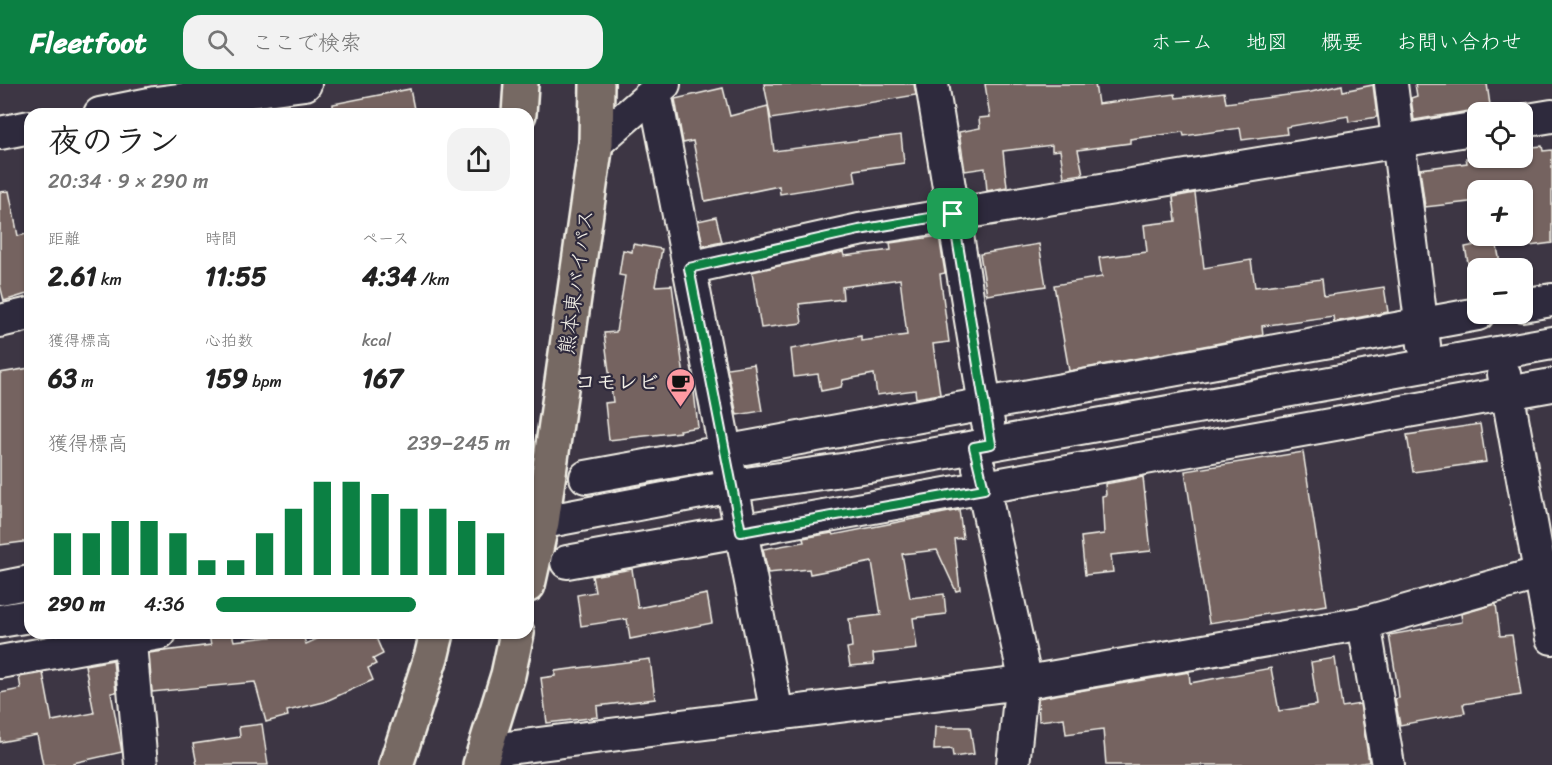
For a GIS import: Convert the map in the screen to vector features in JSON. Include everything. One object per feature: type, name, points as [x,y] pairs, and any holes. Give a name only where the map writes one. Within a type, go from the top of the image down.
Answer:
[{"type":"highway","points":[[519,108],[521,84]]},
{"type":"highway","name":"熊本東バイパス","points":[[535,523],[596,143],[597,84]]},
{"type":"highway","points":[[396,765],[436,639]]},
{"type":"highway","points":[[482,758],[508,675],[516,639]]},
{"type":"street","points":[[123,108],[154,100],[305,84]]},
{"type":"street","points":[[932,84],[986,403],[983,445],[984,489],[1023,669],[1014,765]]},
{"type":"street","points":[[1391,84],[1426,365]]},
{"type":"street","points":[[596,143],[659,89]]},
{"type":"street","points":[[659,89],[689,268],[777,714]]},
{"type":"street","points":[[1533,119],[1552,116]]},
{"type":"street","points":[[0,133],[24,129]]},
{"type":"street","points":[[689,268],[859,230],[1467,130]]},
{"type":"street","points":[[1533,303],[1552,300]]},
{"type":"street","points":[[0,321],[24,315]]},
{"type":"street","points":[[586,477],[1467,316]]},
{"type":"street","points":[[535,523],[732,486],[983,445],[1552,343]]},
{"type":"street","points":[[1500,352],[1552,638]]},
{"type":"street","points":[[567,562],[1552,386]]},
{"type":"street","points":[[482,758],[777,714],[1021,683],[1364,623],[1541,573]]},
{"type":"street","points":[[0,588],[24,583]]},
{"type":"street","points":[[0,621],[24,617]]},
{"type":"street","points":[[1364,623],[1388,765]]},
{"type":"street","points":[[0,662],[114,639]]},
{"type":"street","points":[[129,639],[141,765]]},
{"type":"building","points":[[764,84],[914,84],[916,95],[771,119]]},
{"type":"building","points":[[985,84],[1095,84],[1098,104],[1175,94],[1176,98],[1224,92],[1226,103],[1311,92],[1342,85],[1343,91],[1373,85],[1377,117],[1349,122],[1348,116],[1286,127],[1287,134],[1242,140],[1240,128],[1184,136],[1183,132],[1130,139],[1130,143],[1078,150],[1083,174],[1064,177],[1060,150],[1052,151],[1052,145],[1003,151],[1007,187],[987,191],[985,168],[965,171],[959,132],[980,128],[979,118],[990,117]]},
{"type":"building","points":[[1415,84],[1487,84],[1490,102],[1467,102],[1467,111],[1414,120],[1411,98],[1417,96]]},
{"type":"building","points":[[723,88],[730,116],[768,106],[774,151],[901,135],[904,163],[854,170],[856,182],[780,194],[779,186],[705,201],[693,141],[683,143],[675,99]]},
{"type":"building","points":[[410,89],[414,108],[333,108],[333,104]]},
{"type":"building","points":[[1542,146],[1543,151],[1552,150],[1552,243],[1533,246],[1533,180],[1467,180],[1467,202],[1425,207],[1420,169],[1467,163],[1467,168],[1533,168],[1533,147]]},
{"type":"building","points":[[9,191],[18,236],[24,234],[24,295],[4,301],[0,285],[0,192]]},
{"type":"building","points":[[1195,193],[1204,268],[1251,260],[1255,287],[1322,279],[1324,296],[1384,287],[1388,312],[1334,322],[1333,316],[1262,326],[1263,335],[1069,371],[1054,285],[1102,277],[1099,258],[1147,252],[1144,225],[1176,221],[1173,197]]},
{"type":"building","points":[[716,217],[722,242],[703,246],[698,221]]},
{"type":"building","points":[[939,236],[945,273],[940,274],[949,342],[933,344],[940,394],[916,398],[915,390],[877,395],[874,374],[843,380],[841,387],[821,391],[818,374],[794,377],[791,349],[861,336],[861,341],[907,335],[900,279],[842,287],[843,299],[799,304],[802,323],[761,328],[752,272],[843,252],[844,256],[891,250],[890,243]]},
{"type":"building","points":[[633,244],[662,249],[655,286],[672,285],[685,384],[693,383],[698,427],[679,430],[680,432],[609,440],[605,403],[613,402],[604,333],[616,332],[625,276],[619,275],[623,250],[632,252]]},
{"type":"building","points":[[1039,244],[1046,286],[987,295],[980,254]]},
{"type":"building","points":[[1497,246],[1499,258],[1467,258],[1465,247]]},
{"type":"building","points":[[754,364],[762,411],[737,415],[727,368]]},
{"type":"building","points":[[24,369],[24,542],[0,545],[0,373]]},
{"type":"building","points":[[1480,424],[1486,462],[1413,472],[1407,435]]},
{"type":"building","points":[[1303,452],[1327,605],[1209,623],[1185,471]]},
{"type":"building","points":[[1143,477],[1151,551],[1111,555],[1113,572],[1085,575],[1081,537],[1104,534],[1102,496],[1106,495],[1105,484]]},
{"type":"building","points":[[959,510],[963,538],[954,539],[960,590],[956,591],[937,550],[902,554],[910,598],[944,594],[946,614],[913,618],[917,649],[873,654],[874,664],[850,666],[847,648],[852,647],[849,619],[881,615],[872,562],[810,574],[809,569],[768,573],[763,549],[804,542],[803,538],[832,533],[833,535]]},
{"type":"building","points":[[632,569],[638,608],[707,594],[712,623],[630,639],[627,619],[581,626],[577,595],[595,592],[592,576]]},
{"type":"building","points":[[1496,604],[1500,636],[1512,635],[1521,695],[1463,704],[1465,713],[1400,725],[1395,699],[1399,698],[1398,688],[1389,635],[1462,622],[1461,614]]},
{"type":"building","points":[[210,639],[234,639],[234,641],[304,639],[306,644],[317,639],[377,639],[383,654],[373,659],[376,664],[368,668],[373,680],[324,702],[287,711],[288,716],[266,722],[255,682],[152,692],[149,653],[211,645]]},
{"type":"building","points":[[1335,658],[1342,707],[1360,704],[1369,762],[1350,765],[1106,765],[1103,729],[1066,734],[1064,718],[1039,721],[1038,698],[1189,672],[1190,683],[1271,668],[1279,711],[1317,705],[1311,662]]},
{"type":"building","points":[[650,659],[655,699],[597,706],[598,717],[547,723],[541,678],[555,676],[555,671]]},
{"type":"building","points":[[113,660],[116,692],[111,693],[122,752],[73,763],[74,765],[43,765],[37,735],[0,742],[0,693],[21,689],[19,677],[43,673],[52,721],[94,713],[85,665]]},
{"type":"building","points":[[262,724],[268,765],[197,765],[193,744],[240,737],[239,727]]},
{"type":"building","points":[[935,727],[970,727],[974,754],[953,757],[952,749],[934,750]]},
{"type":"place","name":"コモレビ","points":[[680,408]]},
{"type":"route","points":[[953,214],[991,444],[974,447],[984,489],[741,532],[689,268],[859,230],[953,214]]}]
